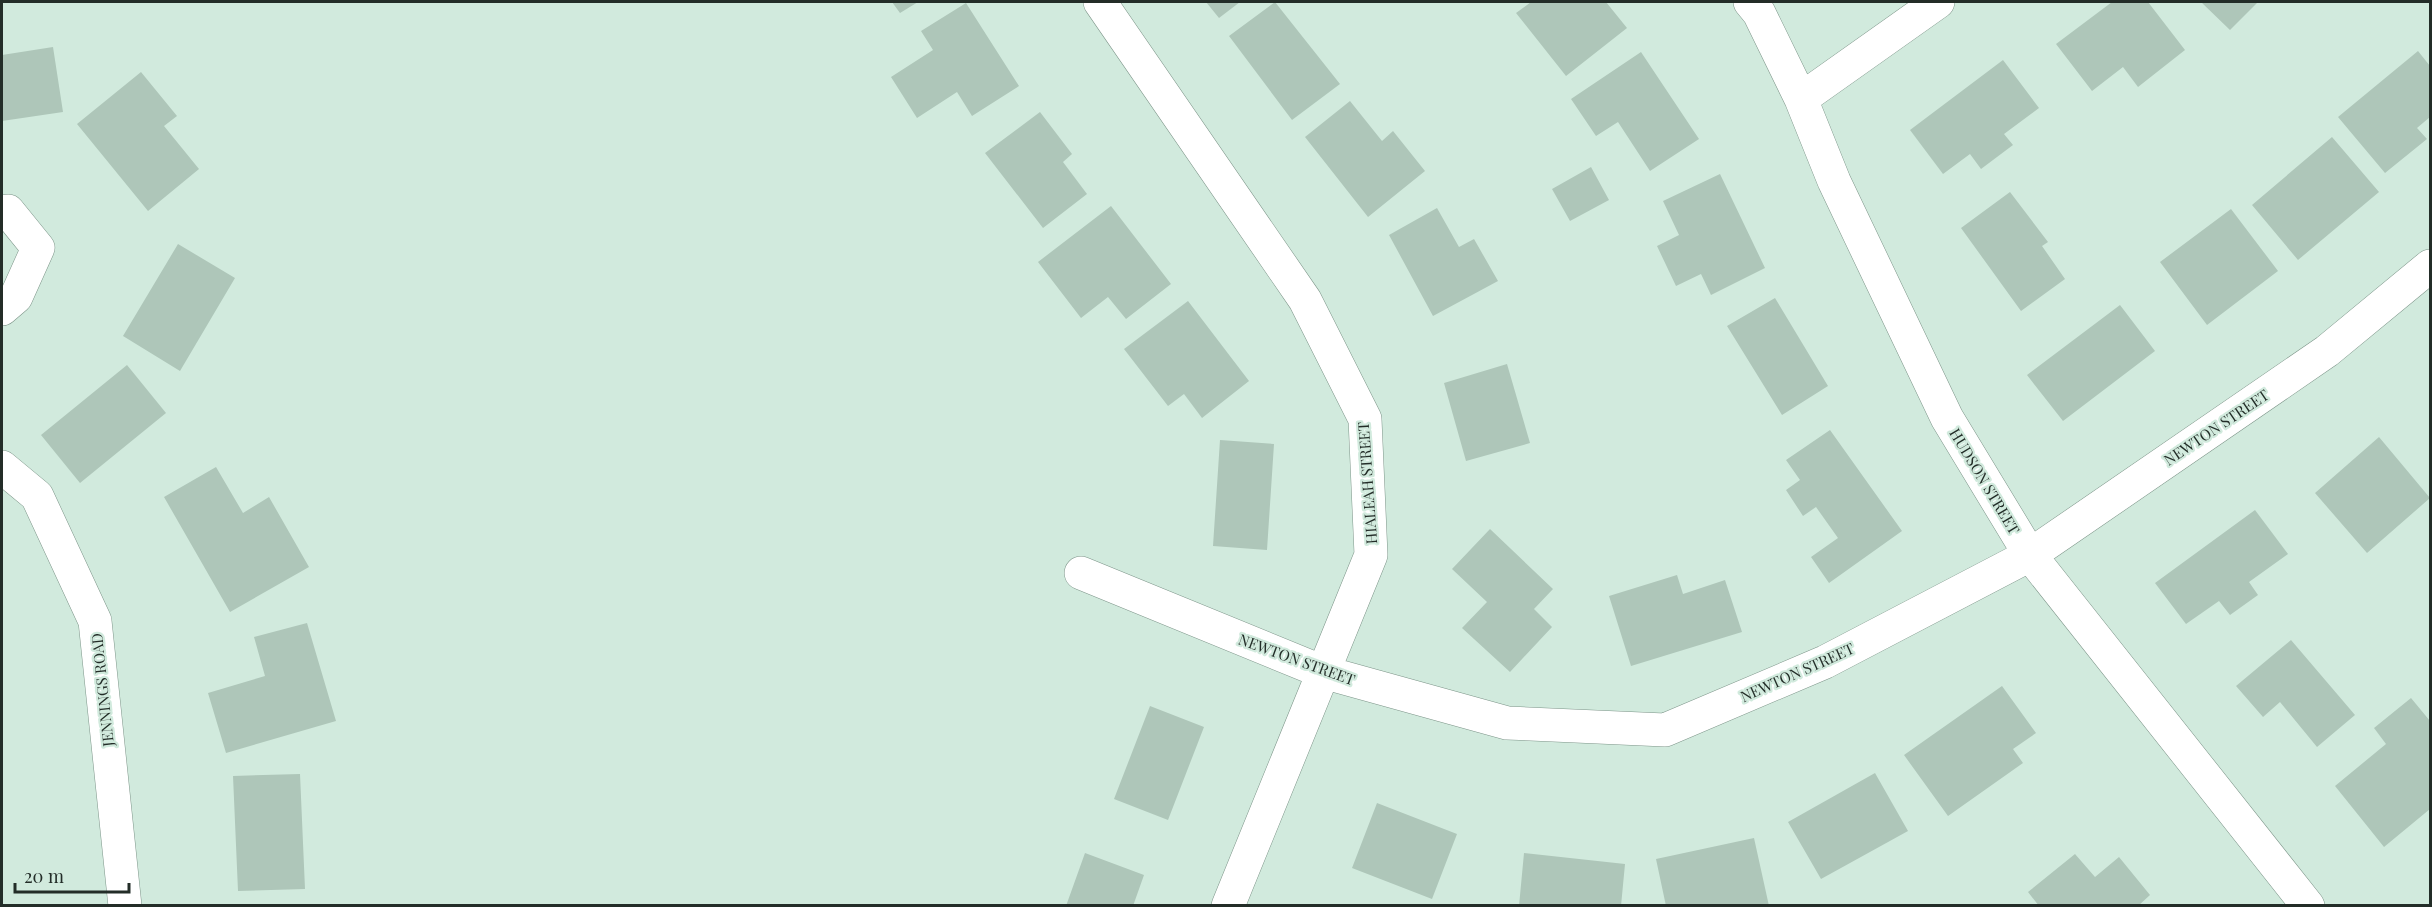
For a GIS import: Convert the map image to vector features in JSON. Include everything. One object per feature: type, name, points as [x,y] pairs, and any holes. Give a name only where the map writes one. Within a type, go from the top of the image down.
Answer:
[{"type":"street","name":"HIALEAH STREET","points":[[1100,2],[1305,300],[1365,419],[1371,555],[1228,906]]},
{"type":"street","points":[[1801,99],[1938,2]]},
{"type":"street","name":"HUDSON STREET","points":[[1762,5],[1834,181],[1947,418],[2030,555],[2308,906]]},
{"type":"street","points":[[2,213],[8,211],[38,248],[16,297],[2,309]]},
{"type":"street","name":"NEWTON STREET","points":[[1081,573],[1323,672],[1507,723],[1665,730],[1825,662],[2030,555],[2327,351],[2430,266]]},
{"type":"street","name":"JENNINGS ROAD","points":[[2,467],[37,496],[95,621],[125,906]]},
{"type":"building","points":[[892,2],[918,2],[900,13]]},
{"type":"building","points":[[1206,2],[1240,2],[1219,18]]},
{"type":"building","points":[[1275,2],[1340,84],[1292,120],[1229,36]]},
{"type":"building","points":[[1531,2],[1606,2],[1627,28],[1566,76],[1516,13]]},
{"type":"building","points":[[2112,2],[2148,2],[2185,50],[2138,87],[2123,67],[2092,91],[2056,44]]},
{"type":"building","points":[[2201,2],[2258,2],[2230,30]]},
{"type":"building","points":[[966,3],[1019,86],[972,116],[957,92],[917,118],[891,77],[933,50],[921,31]]},
{"type":"building","points":[[53,47],[63,112],[2,121],[2,55]]},
{"type":"building","points":[[2418,51],[2430,66],[2430,117],[2417,128],[2427,139],[2385,173],[2338,117]]},
{"type":"building","points":[[1641,52],[1699,139],[1650,171],[1618,122],[1596,136],[1571,99]]},
{"type":"building","points":[[2003,60],[2039,108],[2004,134],[2013,145],[1981,169],[1970,154],[1943,174],[1910,130]]},
{"type":"building","points":[[141,72],[177,116],[164,126],[199,169],[148,211],[77,124]]},
{"type":"building","points":[[1350,101],[1382,141],[1393,131],[1425,171],[1368,217],[1305,137]]},
{"type":"building","points":[[1040,112],[1072,154],[1063,162],[1087,194],[1043,228],[985,153]]},
{"type":"building","points":[[2332,137],[2379,192],[2298,260],[2252,205]]},
{"type":"building","points":[[1591,167],[1609,200],[1570,221],[1552,189]]},
{"type":"building","points":[[1720,174],[1765,268],[1711,295],[1701,274],[1676,286],[1657,246],[1679,235],[1663,201]]},
{"type":"building","points":[[2010,192],[2048,242],[2042,246],[2065,279],[2021,311],[1961,228]]},
{"type":"building","points":[[1111,206],[1171,284],[1126,319],[1108,297],[1081,318],[1038,262]]},
{"type":"building","points":[[1437,208],[1459,247],[1474,239],[1498,281],[1433,316],[1389,235]]},
{"type":"building","points":[[2231,209],[2278,271],[2207,325],[2160,262]]},
{"type":"building","points":[[178,244],[235,278],[180,371],[123,336]]},
{"type":"building","points":[[1775,298],[1828,386],[1782,415],[1727,326]]},
{"type":"building","points":[[1188,301],[1249,381],[1202,418],[1184,394],[1168,406],[1124,349]]},
{"type":"building","points":[[2120,305],[2155,351],[2063,421],[2027,375]]},
{"type":"building","points":[[1507,364],[1530,443],[1466,461],[1444,383]]},
{"type":"building","points":[[127,365],[166,413],[80,483],[41,435]]},
{"type":"building","points":[[1830,430],[1902,531],[1829,583],[1811,557],[1838,538],[1816,507],[1803,516],[1786,490],[1800,480],[1786,460]]},
{"type":"building","points":[[2379,437],[2430,498],[2367,553],[2315,493]]},
{"type":"building","points":[[1220,440],[1274,444],[1267,550],[1213,546]]},
{"type":"building","points":[[216,467],[243,513],[269,497],[309,567],[230,612],[164,497]]},
{"type":"building","points":[[2255,510],[2288,554],[2249,582],[2258,595],[2230,615],[2219,601],[2186,624],[2155,583]]},
{"type":"building","points":[[1490,529],[1553,589],[1534,609],[1552,627],[1510,672],[1462,628],[1487,602],[1452,569]]},
{"type":"building","points":[[1677,575],[1683,594],[1725,580],[1742,632],[1631,666],[1609,596]]},
{"type":"building","points":[[307,623],[336,721],[226,753],[208,693],[265,676],[254,637]]},
{"type":"building","points":[[2291,640],[2355,715],[2317,747],[2280,702],[2263,717],[2236,686]]},
{"type":"building","points":[[2002,686],[2036,733],[2013,749],[2023,763],[1948,816],[1904,755]]},
{"type":"building","points":[[2411,698],[2430,721],[2430,809],[2384,847],[2335,786],[2386,744],[2374,728]]},
{"type":"building","points":[[1150,706],[1204,727],[1168,820],[1114,799]]},
{"type":"building","points":[[1875,773],[1908,831],[1821,879],[1788,822]]},
{"type":"building","points":[[300,774],[305,889],[238,891],[233,776]]},
{"type":"building","points":[[1377,803],[1457,834],[1432,899],[1352,868]]},
{"type":"building","points":[[1754,838],[1769,906],[1666,906],[1656,859]]},
{"type":"building","points":[[1085,853],[1144,875],[1133,906],[1066,906]]},
{"type":"building","points":[[1524,853],[1625,864],[1621,906],[1519,906]]},
{"type":"building","points":[[2075,854],[2095,877],[2119,857],[2150,895],[2138,906],[2039,906],[2028,892]]}]
